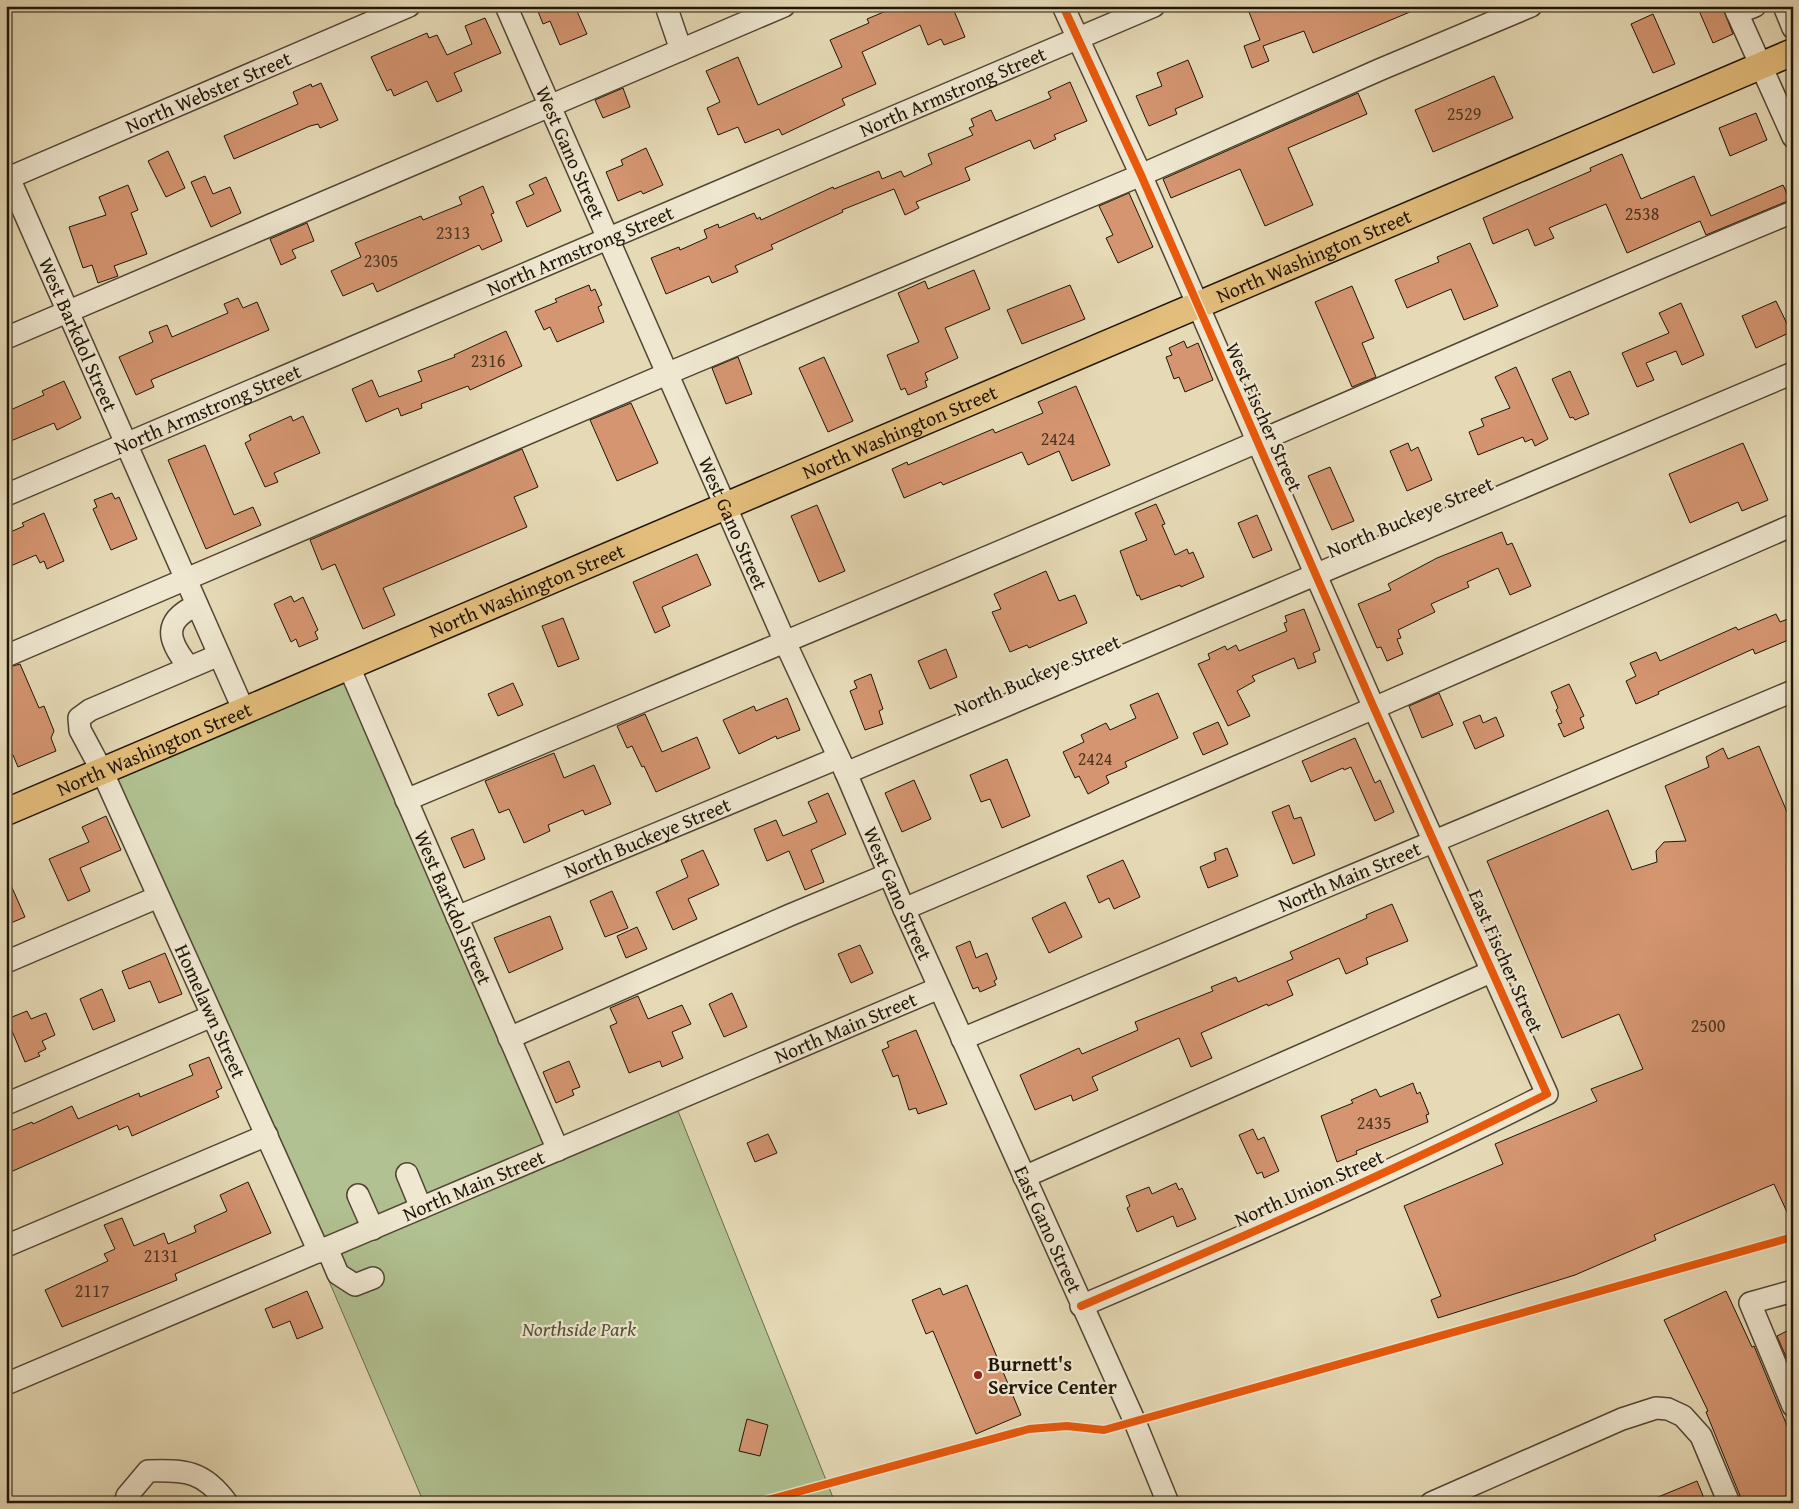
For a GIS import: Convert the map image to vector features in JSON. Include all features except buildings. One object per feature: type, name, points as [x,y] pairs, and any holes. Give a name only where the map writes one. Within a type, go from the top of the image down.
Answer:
[{"type":"main road","name":"North Washington Street","points":[[6,812],[1793,52]]},
{"type":"street","name":"North Webster Street","points":[[8,178],[409,6]]},
{"type":"street","name":"West Gano Street","points":[[506,6],[785,642],[842,765],[962,1039]]},
{"type":"street","points":[[666,6],[681,50]]},
{"type":"street","points":[[6,338],[784,6]]},
{"type":"street","name":"West Fischer Street","points":[[1063,6],[1141,176],[1196,305],[1317,574],[1374,708],[1435,841]]},
{"type":"street","name":"North Armstrong Street","points":[[6,495],[1154,6]]},
{"type":"street","points":[[6,656],[667,374],[1141,176],[1379,70],[1531,6]]},
{"type":"street","points":[[1784,6],[1793,28]]},
{"type":"street","points":[[1742,9],[1761,65],[1793,136]]},
{"type":"street","name":"West Barkdol Street","points":[[8,178],[244,711]]},
{"type":"street","points":[[406,800],[1257,442],[1610,288],[1793,212]]},
{"type":"street","name":"North Buckeye Street","points":[[457,917],[1317,574],[1793,373]]},
{"type":"street","points":[[904,909],[1374,708],[1793,525]]},
{"type":"street","points":[[197,605],[182,612],[174,619],[171,631],[177,652],[189,667],[219,655]]},
{"type":"street","name":"Homelawn Street","points":[[189,667],[90,710],[79,718],[80,730],[102,771],[212,1016],[323,1250],[338,1274],[355,1285],[373,1278]]},
{"type":"street","name":"West Barkdol Street","points":[[348,667],[558,1150]]},
{"type":"street","name":"North Main Street","points":[[962,1039],[1793,691]]},
{"type":"street","name":"East Fischer Street","points":[[1435,841],[1548,1094]]},
{"type":"street","points":[[508,1038],[781,918],[889,874]]},
{"type":"street","points":[[6,962],[158,897]]},
{"type":"street","points":[[1024,1176],[1493,971]]},
{"type":"street","name":"North Main Street","points":[[6,1384],[422,1208],[518,1177],[558,1150],[939,988]]},
{"type":"street","points":[[6,1104],[212,1016]]},
{"type":"street","name":"East Gano Street","points":[[962,1039],[1134,1422],[1168,1503]]},
{"type":"street","name":"North Union Street","points":[[1081,1306],[1252,1232],[1458,1139],[1548,1094]]},
{"type":"street","points":[[6,1246],[267,1135]]},
{"type":"street","points":[[407,1174],[422,1208]]},
{"type":"street","points":[[358,1195],[373,1229]]},
{"type":"street","points":[[1793,1291],[1750,1303],[1793,1406]]},
{"type":"street","points":[[1431,1503],[1622,1418],[1656,1408],[1668,1409],[1683,1416],[1701,1436],[1729,1503]]},
{"type":"street","points":[[125,1503],[127,1496],[148,1471],[180,1470],[214,1484],[227,1503]]},
{"type":"green space","name":"Northside Park","points":[[349,667],[558,1149],[674,1101],[834,1500],[823,1503],[424,1503],[317,1253],[102,771]]},
{"type":"cycle path","points":[[1063,6],[1141,175],[1374,708],[1547,1094],[1374,1177],[1081,1306]]},
{"type":"cycle path","points":[[757,1503],[1029,1429],[1067,1426],[1104,1430],[1793,1237]]},
{"type":"place","name":"Burnett's Service Center","points":[[978,1375]]}]
